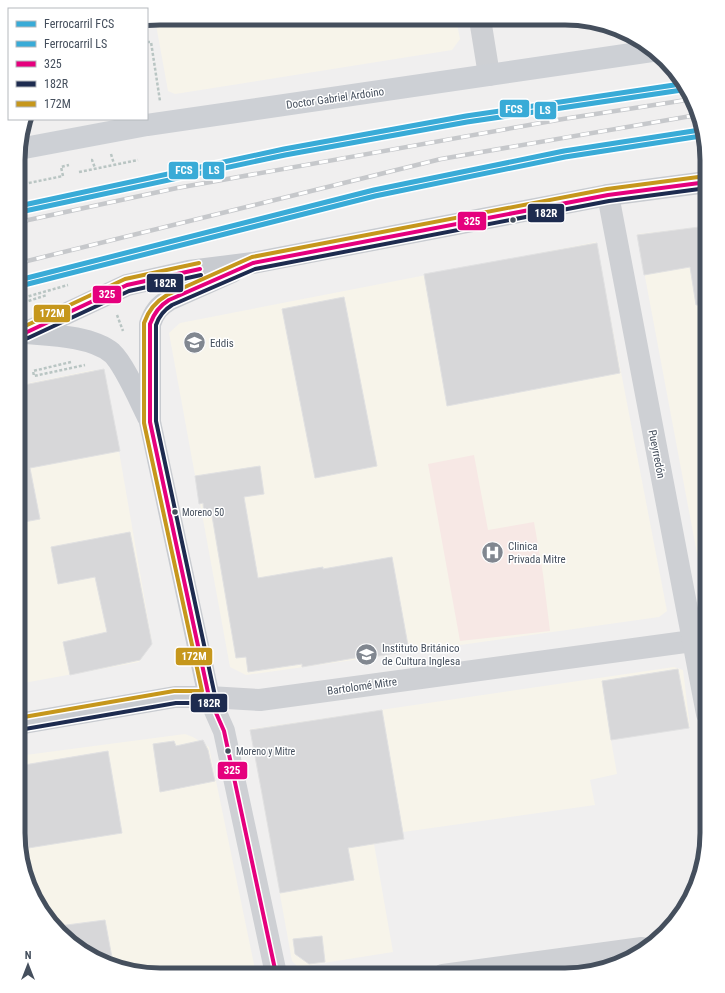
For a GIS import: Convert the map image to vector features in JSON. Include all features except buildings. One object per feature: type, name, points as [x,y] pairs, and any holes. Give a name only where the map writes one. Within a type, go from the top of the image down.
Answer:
[{"type":"main road","name":"Doctor Gabriel Ardoino","points":[[26,148],[146,122],[645,52]]},
{"type":"main road","points":[[25,332],[127,285],[189,271],[253,263],[608,195],[700,183]]},
{"type":"main road","points":[[209,697],[150,422],[149,329],[154,314],[161,305],[169,300],[253,263]]},
{"type":"main road","points":[[25,333],[68,336],[102,346],[112,353],[121,364],[150,422]]},
{"type":"main road","name":"Bartolomé Mitre","points":[[25,723],[175,697],[209,697]]},
{"type":"street","points":[[481,25],[489,75]]},
{"type":"street","name":"Pueyrredón","points":[[608,195],[700,640]]},
{"type":"street","name":"Bartolomé Mitre","points":[[209,697],[260,700],[700,640]]},
{"type":"street","points":[[209,697],[224,731],[275,968]]},
{"type":"street","points":[[495,968],[633,949]]},
{"type":"path","points":[[148,42],[151,42],[160,101]]},
{"type":"path","points":[[112,158],[114,164]]},
{"type":"path","points":[[86,161],[92,160],[95,168]]},
{"type":"path","points":[[79,172],[138,160]]},
{"type":"path","points":[[25,184],[63,176],[61,167],[74,164]]},
{"type":"path","points":[[25,302],[62,290]]},
{"type":"path","points":[[75,361],[33,371],[34,376],[87,365]]},
{"type":"shaded area","points":[[156,25],[457,25],[460,39],[452,50],[175,94],[168,91]]},
{"type":"shaded area","points":[[700,227],[700,570],[637,234]]},
{"type":"shaded area","points":[[596,242],[667,611],[659,617],[246,675],[230,667],[169,333],[180,323]]},
{"type":"shaded area","points":[[93,370],[107,382],[152,642],[139,662],[25,683],[25,384]]},
{"type":"shaded area","name":"Clinica Privada Mitre","points":[[474,455],[488,530],[534,522],[543,574],[550,631],[460,641],[428,464]]},
{"type":"shaded area","points":[[674,667],[683,670],[690,727],[611,740],[617,774],[590,780],[595,805],[403,832],[404,839],[374,844],[393,952],[298,967],[292,961],[250,729]]},
{"type":"shaded area","points":[[185,734],[209,747],[255,968],[142,967],[108,958],[85,945],[71,934],[48,908],[35,885],[30,868],[26,851],[25,833],[25,755]]},
{"type":"railway","points":[[25,221],[177,188],[563,119],[686,100]]},
{"type":"railway","points":[[25,262],[441,159],[692,116]]},
{"type":"rail line","name":"FCS","points":[[25,205],[284,149],[466,116],[677,85]]},
{"type":"rail line","name":"LS","points":[[25,211],[285,155],[467,122],[680,90]]},
{"type":"rail line","name":"FCS","points":[[25,278],[374,190],[564,151],[696,131]]},
{"type":"rail line","name":"LS","points":[[25,285],[375,196],[565,157],[698,137]]},
{"type":"transit line","name":"172M","points":[[25,717],[174,691],[202,691],[144,423],[144,323],[150,311],[159,301],[167,295],[252,257],[607,189],[700,177]]},
{"type":"transit line","name":"325","points":[[275,968],[224,731],[209,697],[150,422],[150,324],[153,316],[165,302],[253,263],[608,195],[700,183]]},
{"type":"transit line","name":"182R","points":[[25,729],[176,703],[210,703],[215,699],[156,421],[156,325],[164,311],[172,305],[255,269],[609,201],[700,189]]},
{"type":"transit line","name":"172M","points":[[25,326],[125,279],[199,263]]},
{"type":"transit line","name":"325","points":[[25,333],[127,285],[200,269]]},
{"type":"transit line","name":"182R","points":[[25,339],[129,291],[201,275]]},
{"type":"place","name":"Eddis","points":[[195,343]]},
{"type":"place","name":"Moreno 50","points":[[175,512]]},
{"type":"place","name":"Clinica Privada Mitre","points":[[492,552]]},
{"type":"place","name":"Instituto Británico de Cultura Inglesa","points":[[367,654]]},
{"type":"place","name":"Moreno y Mitre","points":[[228,751]]}]
